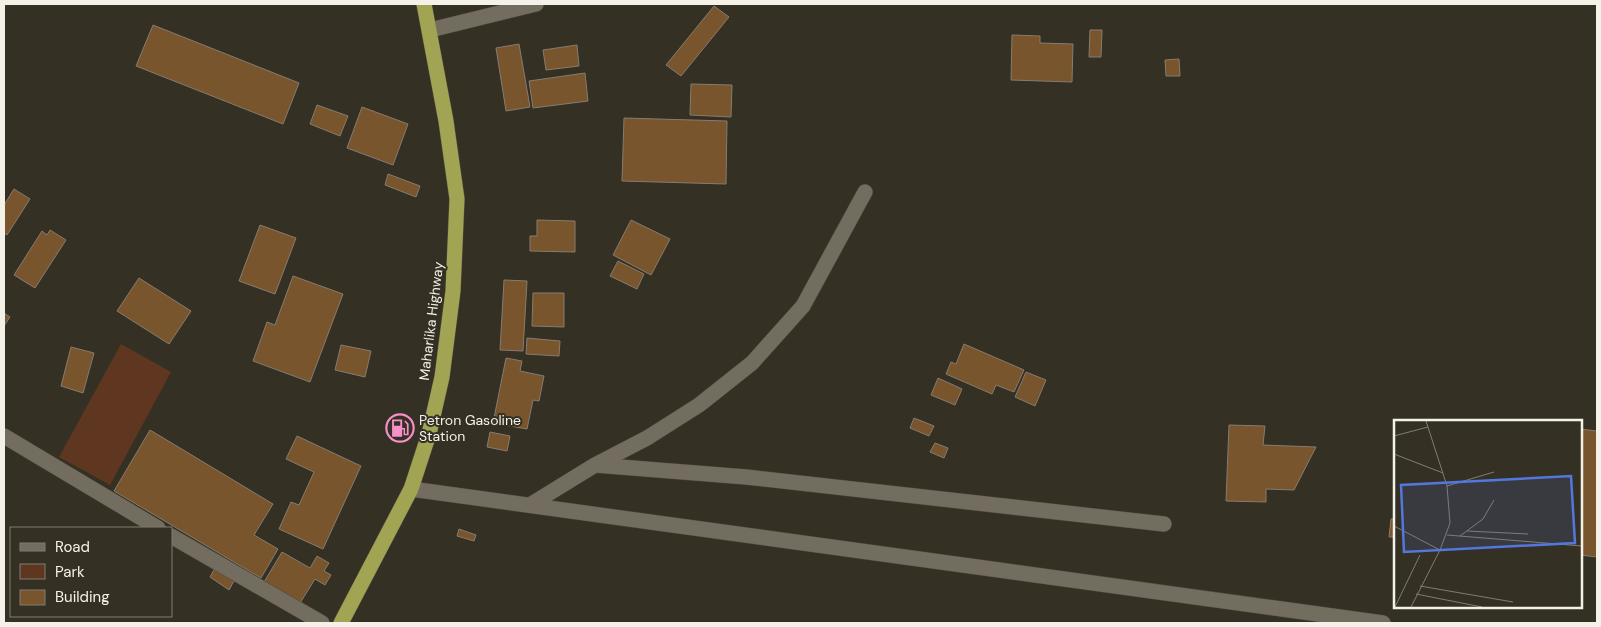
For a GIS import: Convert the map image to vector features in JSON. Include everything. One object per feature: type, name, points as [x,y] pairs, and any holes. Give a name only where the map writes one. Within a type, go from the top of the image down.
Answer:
[{"type":"highway","name":"Maharlika Highway","points":[[341,623],[411,489],[429,434],[442,377],[453,291],[457,199],[446,121],[424,4]]},
{"type":"street","points":[[430,30],[536,4]]},
{"type":"street","points":[[530,506],[595,464],[647,438],[699,406],[752,363],[803,306],[865,192]]},
{"type":"street","points":[[4,436],[156,527]]},
{"type":"street","points":[[595,464],[746,478],[1164,524]]},
{"type":"street","points":[[411,489],[1383,623]]},
{"type":"street","points":[[172,537],[322,623]]},
{"type":"green space","points":[[121,344],[171,372],[110,485],[59,457]]},
{"type":"building","points":[[714,6],[729,17],[681,76],[666,65]]},
{"type":"building","points":[[153,25],[299,83],[283,124],[136,66]]},
{"type":"building","points":[[1090,30],[1102,30],[1101,57],[1089,57]]},
{"type":"building","points":[[1012,35],[1040,36],[1040,43],[1073,44],[1072,82],[1011,80]]},
{"type":"building","points":[[519,44],[530,107],[506,111],[496,48]]},
{"type":"building","points":[[577,45],[579,66],[546,70],[543,50]]},
{"type":"building","points":[[1179,59],[1180,76],[1166,76],[1165,60]]},
{"type":"building","points":[[585,73],[588,101],[533,108],[529,81]]},
{"type":"building","points":[[691,84],[732,85],[731,117],[690,115]]},
{"type":"building","points":[[317,105],[348,116],[340,136],[310,124]]},
{"type":"building","points":[[362,107],[408,124],[393,165],[347,148]]},
{"type":"building","points":[[624,118],[727,121],[726,184],[622,181]]},
{"type":"building","points":[[388,174],[420,186],[416,197],[385,185]]},
{"type":"building","points":[[14,189],[30,199],[7,235],[4,233],[4,205]]},
{"type":"building","points":[[537,220],[575,221],[575,252],[530,251],[530,236],[537,236]]},
{"type":"building","points":[[631,220],[670,239],[651,275],[613,255]]},
{"type":"building","points":[[260,225],[296,238],[275,294],[239,281]]},
{"type":"building","points":[[50,230],[66,240],[35,288],[14,275],[42,231],[47,235]]},
{"type":"building","points":[[618,261],[644,274],[637,289],[610,276]]},
{"type":"building","points":[[293,276],[343,294],[310,382],[253,361],[267,322],[275,325]]},
{"type":"building","points":[[139,278],[191,311],[169,344],[117,311]]},
{"type":"building","points":[[504,280],[527,281],[523,351],[500,350]]},
{"type":"building","points":[[533,293],[564,293],[564,327],[532,326]]},
{"type":"building","points":[[4,313],[10,317],[4,326]]},
{"type":"building","points":[[527,338],[560,341],[559,356],[526,354]]},
{"type":"building","points":[[964,344],[1024,370],[1014,392],[996,385],[992,394],[946,374],[951,362],[956,364]]},
{"type":"building","points":[[341,345],[371,351],[365,377],[335,370]]},
{"type":"building","points":[[71,347],[94,353],[83,393],[61,386]]},
{"type":"building","points":[[506,358],[522,361],[520,371],[544,376],[539,401],[533,400],[527,429],[493,423]]},
{"type":"building","points":[[1026,372],[1046,380],[1035,406],[1015,397]]},
{"type":"building","points":[[938,378],[962,389],[955,405],[931,395]]},
{"type":"building","points":[[914,418],[934,426],[929,436],[910,428]]},
{"type":"building","points":[[1229,425],[1265,426],[1263,445],[1316,447],[1294,490],[1266,489],[1266,502],[1226,501]]},
{"type":"building","points":[[1581,429],[1597,431],[1597,557],[1581,555]]},
{"type":"building","points":[[150,430],[273,504],[254,535],[278,549],[261,578],[114,491]]},
{"type":"building","points":[[490,432],[510,436],[507,451],[487,447]]},
{"type":"building","points":[[297,436],[361,466],[323,549],[279,529],[291,502],[299,505],[314,472],[286,459]]},
{"type":"building","points":[[935,443],[948,448],[944,458],[930,452]]},
{"type":"building","points":[[1391,519],[1394,519],[1394,537],[1389,537]]},
{"type":"building","points":[[459,529],[476,535],[474,541],[457,536]]},
{"type":"building","points":[[282,552],[310,568],[317,556],[329,563],[324,571],[331,575],[325,585],[315,579],[300,603],[264,582]]},
{"type":"building","points":[[215,568],[234,581],[229,590],[210,577]]},
{"type":"place","name":"Petron Gasoline Station","points":[[400,428]]}]
